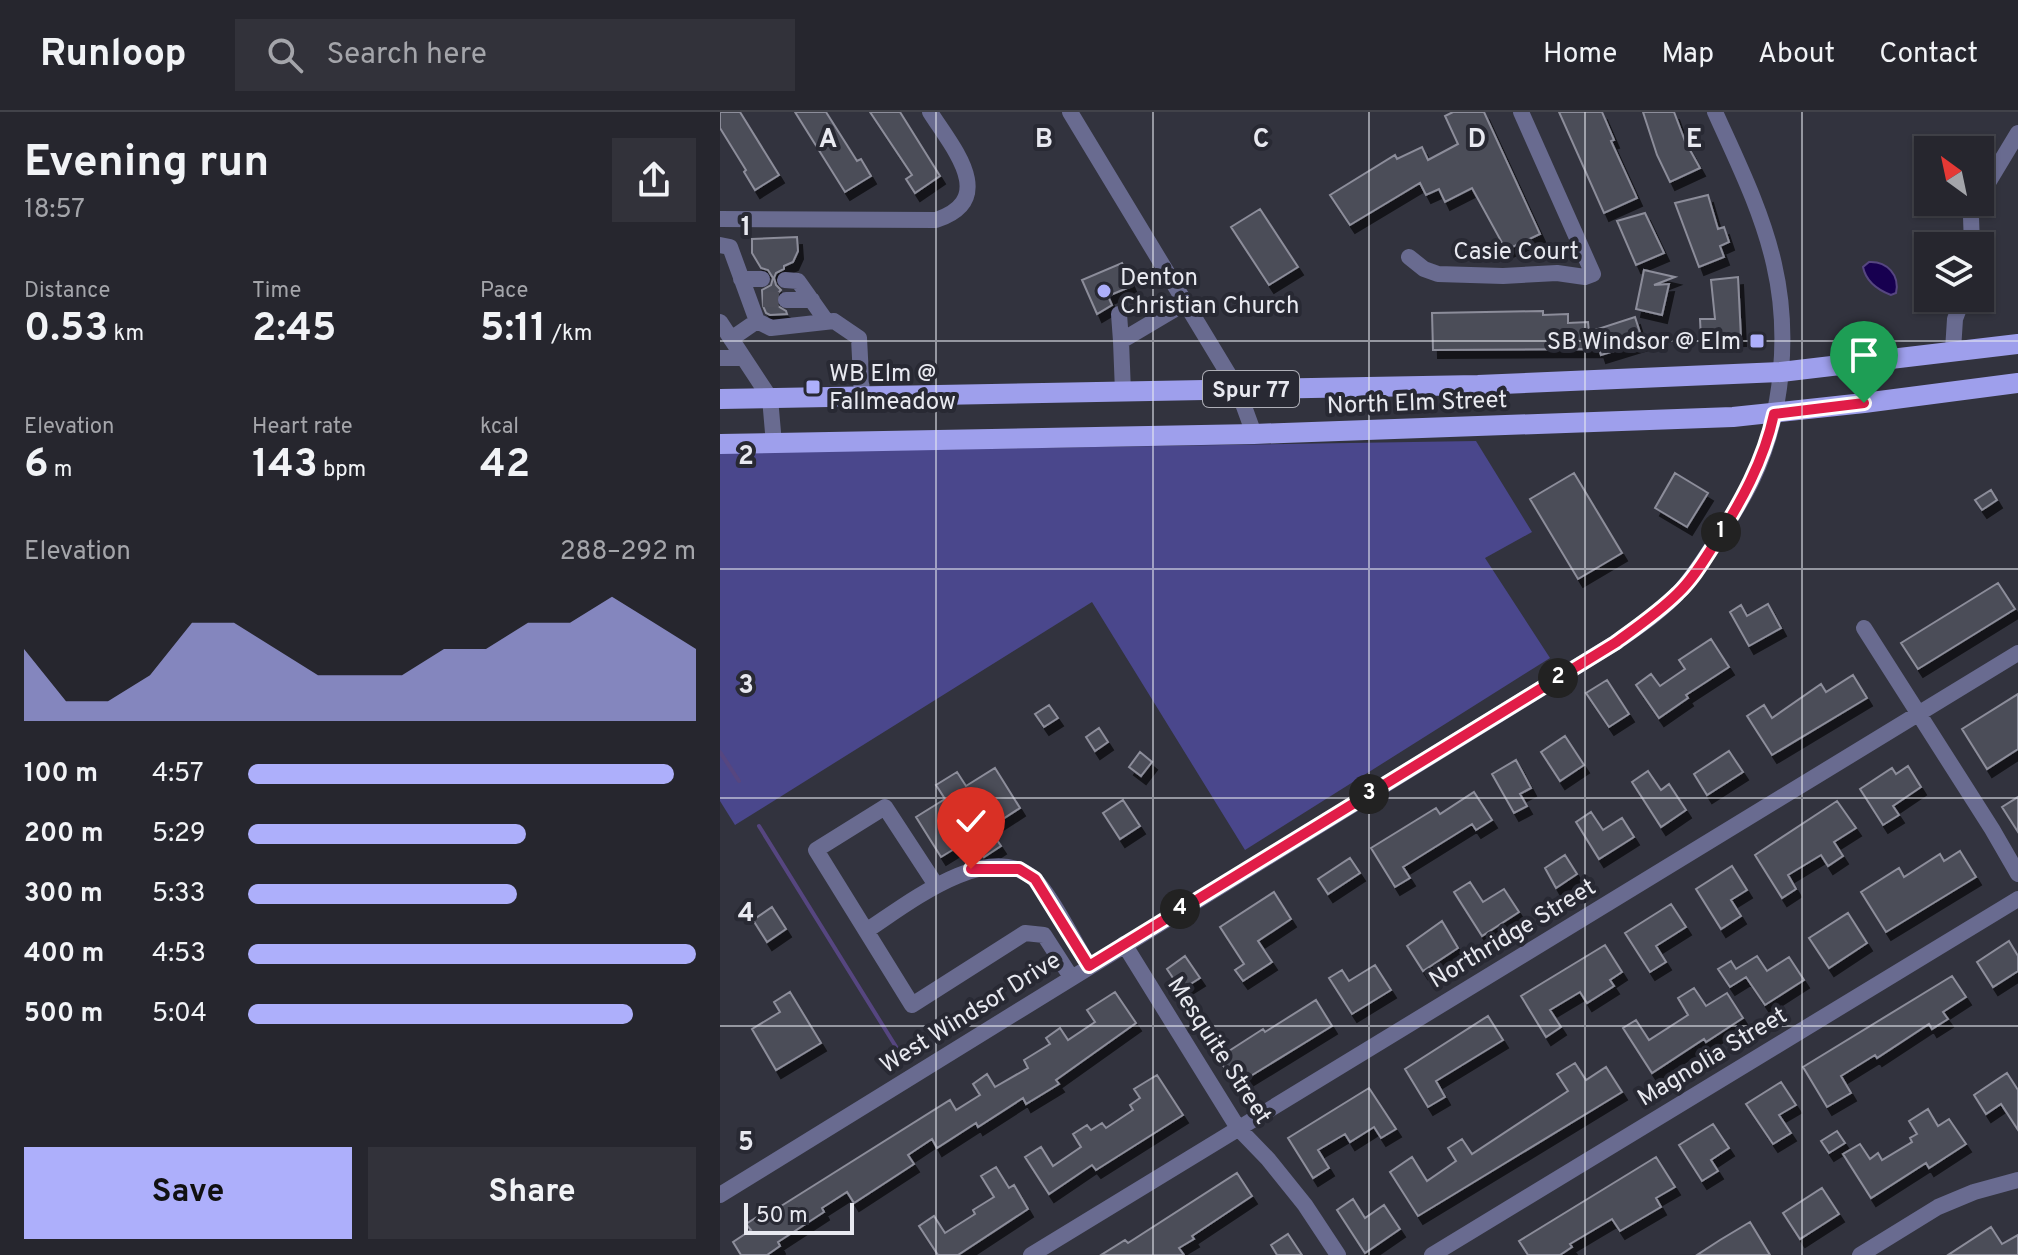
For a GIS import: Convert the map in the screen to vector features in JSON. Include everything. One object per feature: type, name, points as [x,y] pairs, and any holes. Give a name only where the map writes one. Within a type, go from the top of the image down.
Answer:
[{"type":"main road","name":"North Elm Street","points":[[720,399],[1478,385],[1781,372],[2018,344]]},
{"type":"main road","name":"North Elm Street","points":[[720,444],[1254,434],[1774,414],[2018,383]]},
{"type":"street","points":[[720,219],[936,220],[950,215],[965,203],[968,187],[966,170],[930,112]]},
{"type":"street","points":[[1070,112],[1238,390],[1254,434]]},
{"type":"street","name":"Casie Court","points":[[1409,257],[1424,269],[1438,274],[1503,276],[1557,273],[1585,277],[1593,274],[1521,112]]},
{"type":"street","name":"West Windsor Drive","points":[[720,1195],[1615,643],[1680,591],[1734,513],[1754,477],[1770,433],[1781,372],[1780,307],[1775,266],[1764,228],[1715,112]]},
{"type":"street","points":[[1994,173],[2018,133]]},
{"type":"street","points":[[720,245],[730,247],[741,279],[755,298],[757,321]]},
{"type":"street","points":[[741,279],[762,279]]},
{"type":"street","points":[[785,280],[798,281],[827,322]]},
{"type":"street","points":[[786,300],[812,300]]},
{"type":"street","points":[[1121,341],[1185,303]]},
{"type":"street","points":[[1953,350],[1958,312]]},
{"type":"street","points":[[1119,314],[1123,392]]},
{"type":"street","points":[[757,321],[771,328],[834,321],[859,338],[862,397]]},
{"type":"street","points":[[731,339],[757,321]]},
{"type":"street","points":[[720,322],[770,398],[774,444]]},
{"type":"street","points":[[720,358],[743,358]]},
{"type":"street","points":[[1864,628],[2018,874]]},
{"type":"street","name":"Northridge Street","points":[[1031,1255],[2018,653]]},
{"type":"street","points":[[936,885],[885,807],[816,850],[912,1005],[1025,933],[1044,935],[1071,977]]},
{"type":"street","points":[[866,931],[936,885],[971,869],[1019,869],[1035,879],[1089,966]]},
{"type":"street","name":"Magnolia Street","points":[[1432,1255],[2018,899]]},
{"type":"street","name":"Mesquite Street","points":[[1124,944],[1238,1128],[1305,1205],[1338,1255]]},
{"type":"street","points":[[1860,1255],[1938,1207],[1974,1192],[2018,1180]]},
{"type":"shaded area","points":[[1869,262],[1891,270],[1896,280],[1896,293],[1886,293],[1870,281],[1863,267]]},
{"type":"shaded area","points":[[1476,441],[1532,532],[1485,558],[1550,658],[1245,850],[1092,602],[735,825],[720,801],[720,453]]},
{"type":"building","points":[[720,112],[740,112],[779,175],[755,190],[720,128]]},
{"type":"building","points":[[795,112],[826,112],[857,161],[861,159],[871,176],[845,192]]},
{"type":"building","points":[[870,112],[900,112],[940,176],[915,193],[906,179],[912,175]]},
{"type":"building","points":[[1453,112],[1484,112],[1540,234],[1506,250],[1472,188],[1445,202],[1439,189],[1426,195],[1420,183],[1350,225],[1330,195],[1395,155],[1397,159],[1422,147],[1428,160],[1458,144],[1445,116]]},
{"type":"building","points":[[1559,112],[1602,112],[1614,140],[1611,141],[1637,198],[1604,213]]},
{"type":"building","points":[[1643,112],[1674,112],[1700,168],[1670,182],[1657,155]]},
{"type":"building","points":[[1708,195],[1718,229],[1724,227],[1729,242],[1720,246],[1724,257],[1699,267],[1675,203]]},
{"type":"building","points":[[1260,209],[1298,267],[1269,285],[1231,227]]},
{"type":"building","points":[[1645,213],[1664,253],[1636,265],[1617,221]]},
{"type":"building","points":[[797,237],[798,251],[793,262],[784,266],[774,278],[781,290],[776,295],[776,305],[787,314],[770,315],[763,306],[762,290],[771,285],[773,278],[768,270],[761,268],[752,253],[752,239]]},
{"type":"building","name":"Denton Christian Church","points":[[1122,263],[1132,286],[1108,296],[1112,305],[1097,314],[1082,280]]},
{"type":"building","points":[[1644,270],[1675,277],[1654,285],[1669,284],[1662,315],[1636,309]]},
{"type":"building","points":[[1738,277],[1741,338],[1701,339],[1700,319],[1715,319],[1711,280]]},
{"type":"building","points":[[1543,311],[1543,315],[1568,314],[1568,323],[1588,322],[1589,332],[1635,317],[1643,342],[1601,355],[1599,349],[1433,350],[1432,313]]},
{"type":"building","points":[[1574,473],[1622,553],[1578,579],[1530,499]]},
{"type":"building","points":[[1675,473],[1708,493],[1687,527],[1655,508]]},
{"type":"building","points":[[1991,490],[1997,500],[1982,510],[1975,500]]},
{"type":"building","points":[[1998,583],[2015,609],[1918,669],[1901,643]]},
{"type":"building","points":[[1768,604],[1781,628],[1749,646],[1730,612],[1741,605],[1747,616]]},
{"type":"building","points":[[1711,639],[1729,667],[1686,695],[1688,698],[1659,718],[1636,685],[1651,674],[1660,686],[1685,669],[1679,660]]},
{"type":"building","points":[[1853,675],[1867,698],[1772,755],[1747,716],[1764,705],[1772,718],[1821,684],[1826,692]]},
{"type":"building","points":[[1607,680],[1629,714],[1609,727],[1586,693]]},
{"type":"building","points":[[2018,694],[2018,749],[1987,769],[1962,729]]},
{"type":"building","points":[[1049,705],[1058,718],[1044,727],[1035,714]]},
{"type":"building","points":[[1099,728],[1108,742],[1095,751],[1086,737]]},
{"type":"building","points":[[1565,736],[1584,765],[1560,781],[1541,752]]},
{"type":"building","points":[[1729,751],[1743,772],[1707,795],[1694,774]]},
{"type":"building","points":[[1140,752],[1152,762],[1141,776],[1129,767]]},
{"type":"building","points":[[1516,760],[1531,788],[1520,794],[1527,806],[1514,813],[1492,774]]},
{"type":"building","points":[[1908,766],[1921,787],[1893,806],[1899,815],[1883,825],[1860,789],[1892,768],[1896,774]]},
{"type":"building","points":[[995,768],[1020,808],[989,828],[1001,846],[984,857],[972,838],[941,857],[916,817],[945,799],[936,785],[957,772],[966,786]]},
{"type":"building","points":[[1648,771],[1661,790],[1669,784],[1686,810],[1661,827],[1632,782]]},
{"type":"building","points":[[1474,792],[1492,820],[1476,830],[1472,824],[1403,867],[1410,878],[1395,887],[1371,848],[1436,808],[1440,814]]},
{"type":"building","points":[[2018,797],[2018,832],[2002,807]]},
{"type":"building","points":[[1123,800],[1140,826],[1120,839],[1103,813]]},
{"type":"building","points":[[1837,801],[1856,828],[1834,842],[1843,856],[1828,866],[1821,855],[1788,875],[1796,889],[1782,898],[1755,855]]},
{"type":"building","points":[[1591,812],[1603,830],[1622,818],[1634,837],[1599,859],[1576,822]]},
{"type":"building","points":[[1960,851],[1976,877],[1886,932],[1861,892],[1899,868],[1904,877],[1940,854],[1944,861]]},
{"type":"building","points":[[1565,855],[1577,874],[1556,888],[1545,868]]},
{"type":"building","points":[[1350,858],[1360,873],[1328,894],[1318,879]]},
{"type":"building","points":[[1732,866],[1747,890],[1731,900],[1741,916],[1721,929],[1696,889]]},
{"type":"building","points":[[1470,882],[1483,902],[1504,889],[1519,912],[1482,936],[1454,892]]},
{"type":"building","points":[[1274,892],[1291,919],[1258,941],[1272,962],[1243,981],[1235,970],[1244,964],[1220,927]]},
{"type":"building","points":[[1671,904],[1686,927],[1656,946],[1666,962],[1650,972],[1625,933]]},
{"type":"building","points":[[772,907],[786,929],[767,942],[753,920]]},
{"type":"building","points":[[1848,913],[1867,943],[1829,968],[1809,938]]},
{"type":"building","points":[[1442,921],[1458,948],[1423,971],[1407,946]]},
{"type":"building","points":[[2009,941],[2018,956],[2018,971],[1993,987],[1977,962]]},
{"type":"building","points":[[1605,945],[1622,972],[1610,980],[1614,986],[1587,1003],[1580,992],[1550,1010],[1561,1027],[1546,1037],[1521,996]]},
{"type":"building","points":[[1185,956],[1200,978],[1181,990],[1167,969]]},
{"type":"building","points":[[1757,956],[1767,971],[1789,957],[1804,980],[1765,1005],[1746,977],[1730,987],[1718,969],[1731,961],[1736,969]]},
{"type":"building","points":[[1375,965],[1391,990],[1352,1014],[1329,978],[1342,970],[1349,981]]},
{"type":"building","points":[[1952,976],[1966,997],[1943,1012],[1948,1019],[1932,1029],[1929,1024],[1877,1058],[1875,1055],[1841,1076],[1851,1093],[1827,1107],[1803,1067]]},
{"type":"building","points":[[1694,988],[1706,1006],[1727,993],[1743,1018],[1652,1073],[1623,1028],[1636,1020],[1649,1040],[1688,1015],[1678,998]]},
{"type":"building","points":[[790,992],[821,1043],[776,1070],[752,1029],[780,1012],[774,1002]]},
{"type":"building","points":[[1115,992],[1136,1023],[1056,1080],[1059,1084],[1026,1104],[1023,1098],[978,1127],[976,1123],[937,1148],[932,1139],[908,1155],[914,1164],[854,1203],[847,1192],[822,1208],[824,1212],[778,1242],[780,1246],[767,1255],[741,1255],[733,1242],[751,1230],[746,1224],[760,1215],[762,1218],[950,1100],[956,1110],[980,1095],[973,1084],[987,1074],[995,1087],[1028,1068],[1024,1060],[1050,1044],[1046,1038],[1060,1028],[1068,1040],[1095,1022],[1087,1010]]},
{"type":"building","points":[[1316,1000],[1332,1026],[1236,1085],[1218,1058]]},
{"type":"building","points":[[1488,1016],[1503,1040],[1436,1081],[1445,1097],[1428,1107],[1405,1069]]},
{"type":"building","points":[[1575,1063],[1586,1080],[1606,1067],[1622,1092],[1418,1216],[1390,1172],[1412,1157],[1427,1181],[1456,1161],[1448,1148],[1462,1139],[1472,1154],[1568,1091],[1557,1074]]},
{"type":"building","points":[[2007,1073],[2018,1090],[2018,1130],[2001,1104],[1986,1114],[1974,1095]]},
{"type":"building","points":[[1157,1075],[1183,1115],[1096,1170],[1092,1165],[1049,1194],[1025,1157],[1041,1147],[1053,1166],[1081,1147],[1073,1134],[1087,1125],[1091,1130],[1102,1123],[1106,1128],[1133,1110],[1130,1105],[1140,1098],[1134,1089]]},
{"type":"building","points":[[1781,1082],[1796,1105],[1779,1115],[1791,1133],[1773,1144],[1746,1104]]},
{"type":"building","points":[[1369,1088],[1396,1129],[1381,1138],[1374,1127],[1350,1142],[1345,1134],[1318,1150],[1329,1168],[1313,1178],[1288,1138]]},
{"type":"building","points":[[1928,1109],[1938,1126],[1949,1119],[1966,1144],[1929,1168],[1926,1163],[1871,1198],[1843,1154],[1860,1144],[1870,1159],[1878,1153],[1882,1160],[1912,1142],[1910,1138],[1917,1134],[1909,1121]]},
{"type":"building","points":[[1713,1124],[1729,1148],[1711,1160],[1718,1171],[1702,1181],[1679,1145]]},
{"type":"building","points":[[1837,1131],[1845,1143],[1829,1153],[1821,1141]]},
{"type":"building","points":[[1656,1157],[1675,1187],[1656,1198],[1661,1207],[1620,1231],[1612,1219],[1570,1244],[1572,1247],[1560,1255],[1528,1255],[1519,1241]]},
{"type":"building","points":[[996,1167],[1009,1188],[1014,1185],[1028,1209],[958,1255],[938,1255],[919,1226],[934,1216],[945,1233],[975,1214],[973,1210],[994,1197],[981,1176]]},
{"type":"building","points":[[1237,1173],[1252,1196],[1192,1236],[1194,1239],[1179,1248],[1184,1255],[1101,1255],[1125,1240],[1128,1243]]},
{"type":"building","points":[[1822,1188],[1839,1214],[1800,1239],[1783,1213]]},
{"type":"building","points":[[1353,1199],[1365,1218],[1384,1205],[1400,1229],[1365,1253],[1337,1210]]},
{"type":"building","points":[[1750,1222],[1770,1255],[1697,1255],[1720,1240]]},
{"type":"building","points":[[1991,1227],[2002,1244],[2018,1235],[2018,1255],[1948,1255]]},
{"type":"building","points":[[1288,1234],[1302,1255],[1277,1255],[1271,1245]]},
{"type":"waterway","points":[[720,752],[739,781]]},
{"type":"waterway","points":[[759,826],[898,1050]]},
{"type":"tunnel","points":[[763,299],[786,300]]},
{"type":"place","name":"Denton Christian Church","points":[[1104,291]]},
{"type":"place","name":"SB Windsor @ Elm","points":[[1757,341]]},
{"type":"place","name":"WB Elm @ Fallmeadow","points":[[813,387]]},
{"type":"route","points":[[971,869],[1019,869],[1035,879],[1089,966],[1615,643],[1680,591],[1701,564],[1754,477],[1774,414],[1864,403]]}]
